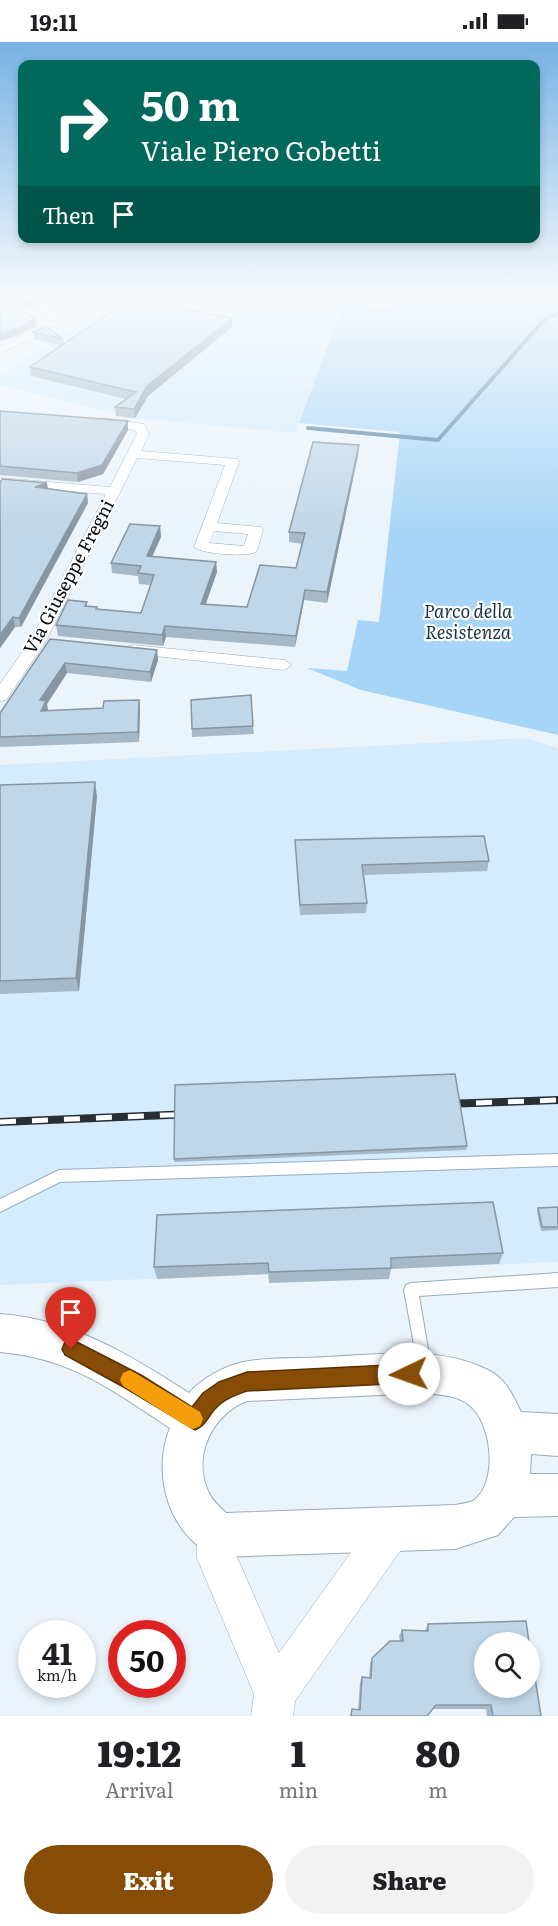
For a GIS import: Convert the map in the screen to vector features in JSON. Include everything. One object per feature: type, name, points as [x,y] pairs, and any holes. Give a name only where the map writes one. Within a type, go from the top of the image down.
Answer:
[{"type":"main road","points":[[0,1333],[21,1332],[51,1340],[134,1382],[195,1420]]},
{"type":"main road","points":[[425,1373],[461,1378],[489,1395],[500,1412],[507,1432],[512,1464],[503,1496],[485,1519],[455,1527],[218,1535],[196,1511],[184,1482],[182,1460],[184,1443],[195,1420],[210,1400],[226,1389],[247,1381],[425,1373]]},
{"type":"main road","points":[[507,1432],[558,1435]]},
{"type":"main road","points":[[503,1496],[558,1495]]},
{"type":"street","name":"Via Giuseppe Fregni","points":[[0,696],[44,642],[143,434],[143,430],[133,424],[88,421]]},
{"type":"street","points":[[132,454],[233,462],[209,526]]},
{"type":"street","points":[[0,482],[114,491]]},
{"type":"street","points":[[120,649],[285,665]]},
{"type":"street","points":[[274,1705],[392,1530]]},
{"type":"street","points":[[218,1535],[217,1558],[274,1705]]},
{"type":"lane","points":[[0,1206],[59,1176],[558,1160]]},
{"type":"lane","points":[[425,1373],[411,1290],[558,1280]]},
{"type":"shaded area","points":[[0,378],[316,378],[295,433],[122,417],[123,415],[0,385]]},
{"type":"shaded area","points":[[524,738],[558,748],[558,1262],[0,1285],[0,765]]},
{"type":"green space","name":"Parco della Resistenza","points":[[316,378],[558,378],[558,735],[361,690],[307,668],[347,671],[358,620],[379,622],[400,432],[299,423]]},
{"type":"building","points":[[77,378],[157,378],[147,386],[134,409],[115,407],[136,392]]},
{"type":"building","points":[[0,411],[128,421],[102,465],[77,473],[0,466]]},
{"type":"building","points":[[313,442],[359,445],[327,592],[305,590],[296,636],[165,626],[162,635],[56,625],[68,600],[87,602],[85,606],[97,607],[96,609],[141,613],[154,575],[138,573],[141,566],[111,563],[130,524],[160,526],[147,556],[216,562],[201,604],[247,607],[260,565],[296,568],[305,533],[289,532]]},
{"type":"building","points":[[2,479],[47,483],[35,487],[87,494],[19,618],[13,617],[0,635],[0,483]]},
{"type":"building","points":[[50,639],[157,650],[150,672],[65,663],[40,700],[46,701],[41,711],[103,708],[104,701],[139,700],[138,732],[0,737],[0,713]]},
{"type":"building","points":[[251,695],[253,726],[192,729],[191,700]]},
{"type":"building","points":[[95,782],[76,978],[0,981],[0,785]]},
{"type":"building","points":[[484,836],[489,861],[362,865],[367,903],[300,905],[295,840]]},
{"type":"building","points":[[455,1074],[467,1146],[174,1159],[175,1085]]},
{"type":"building","points":[[493,1202],[503,1253],[391,1258],[391,1268],[269,1272],[268,1263],[154,1267],[157,1215]]},
{"type":"building","points":[[558,1207],[558,1227],[542,1227],[538,1208]]},
{"type":"building","points":[[526,1621],[528,1632],[474,1632],[474,1698],[538,1698],[541,1716],[493,1716],[491,1705],[436,1705],[427,1716],[351,1716],[352,1709],[360,1710],[362,1677],[371,1678],[372,1658],[390,1641],[403,1641],[402,1630],[428,1631],[428,1624]]},
{"type":"waterway","points":[[308,428],[438,440],[493,378]]},
{"type":"railway","points":[[444,1104],[558,1100]]},
{"type":"railway","points":[[0,1122],[192,1114]]},
{"type":"slow traffic","points":[[130,1380],[193,1419]]},
{"type":"route","points":[[71,1349],[134,1382],[195,1420],[210,1400],[226,1389],[247,1381],[271,1382],[409,1374]]}]
